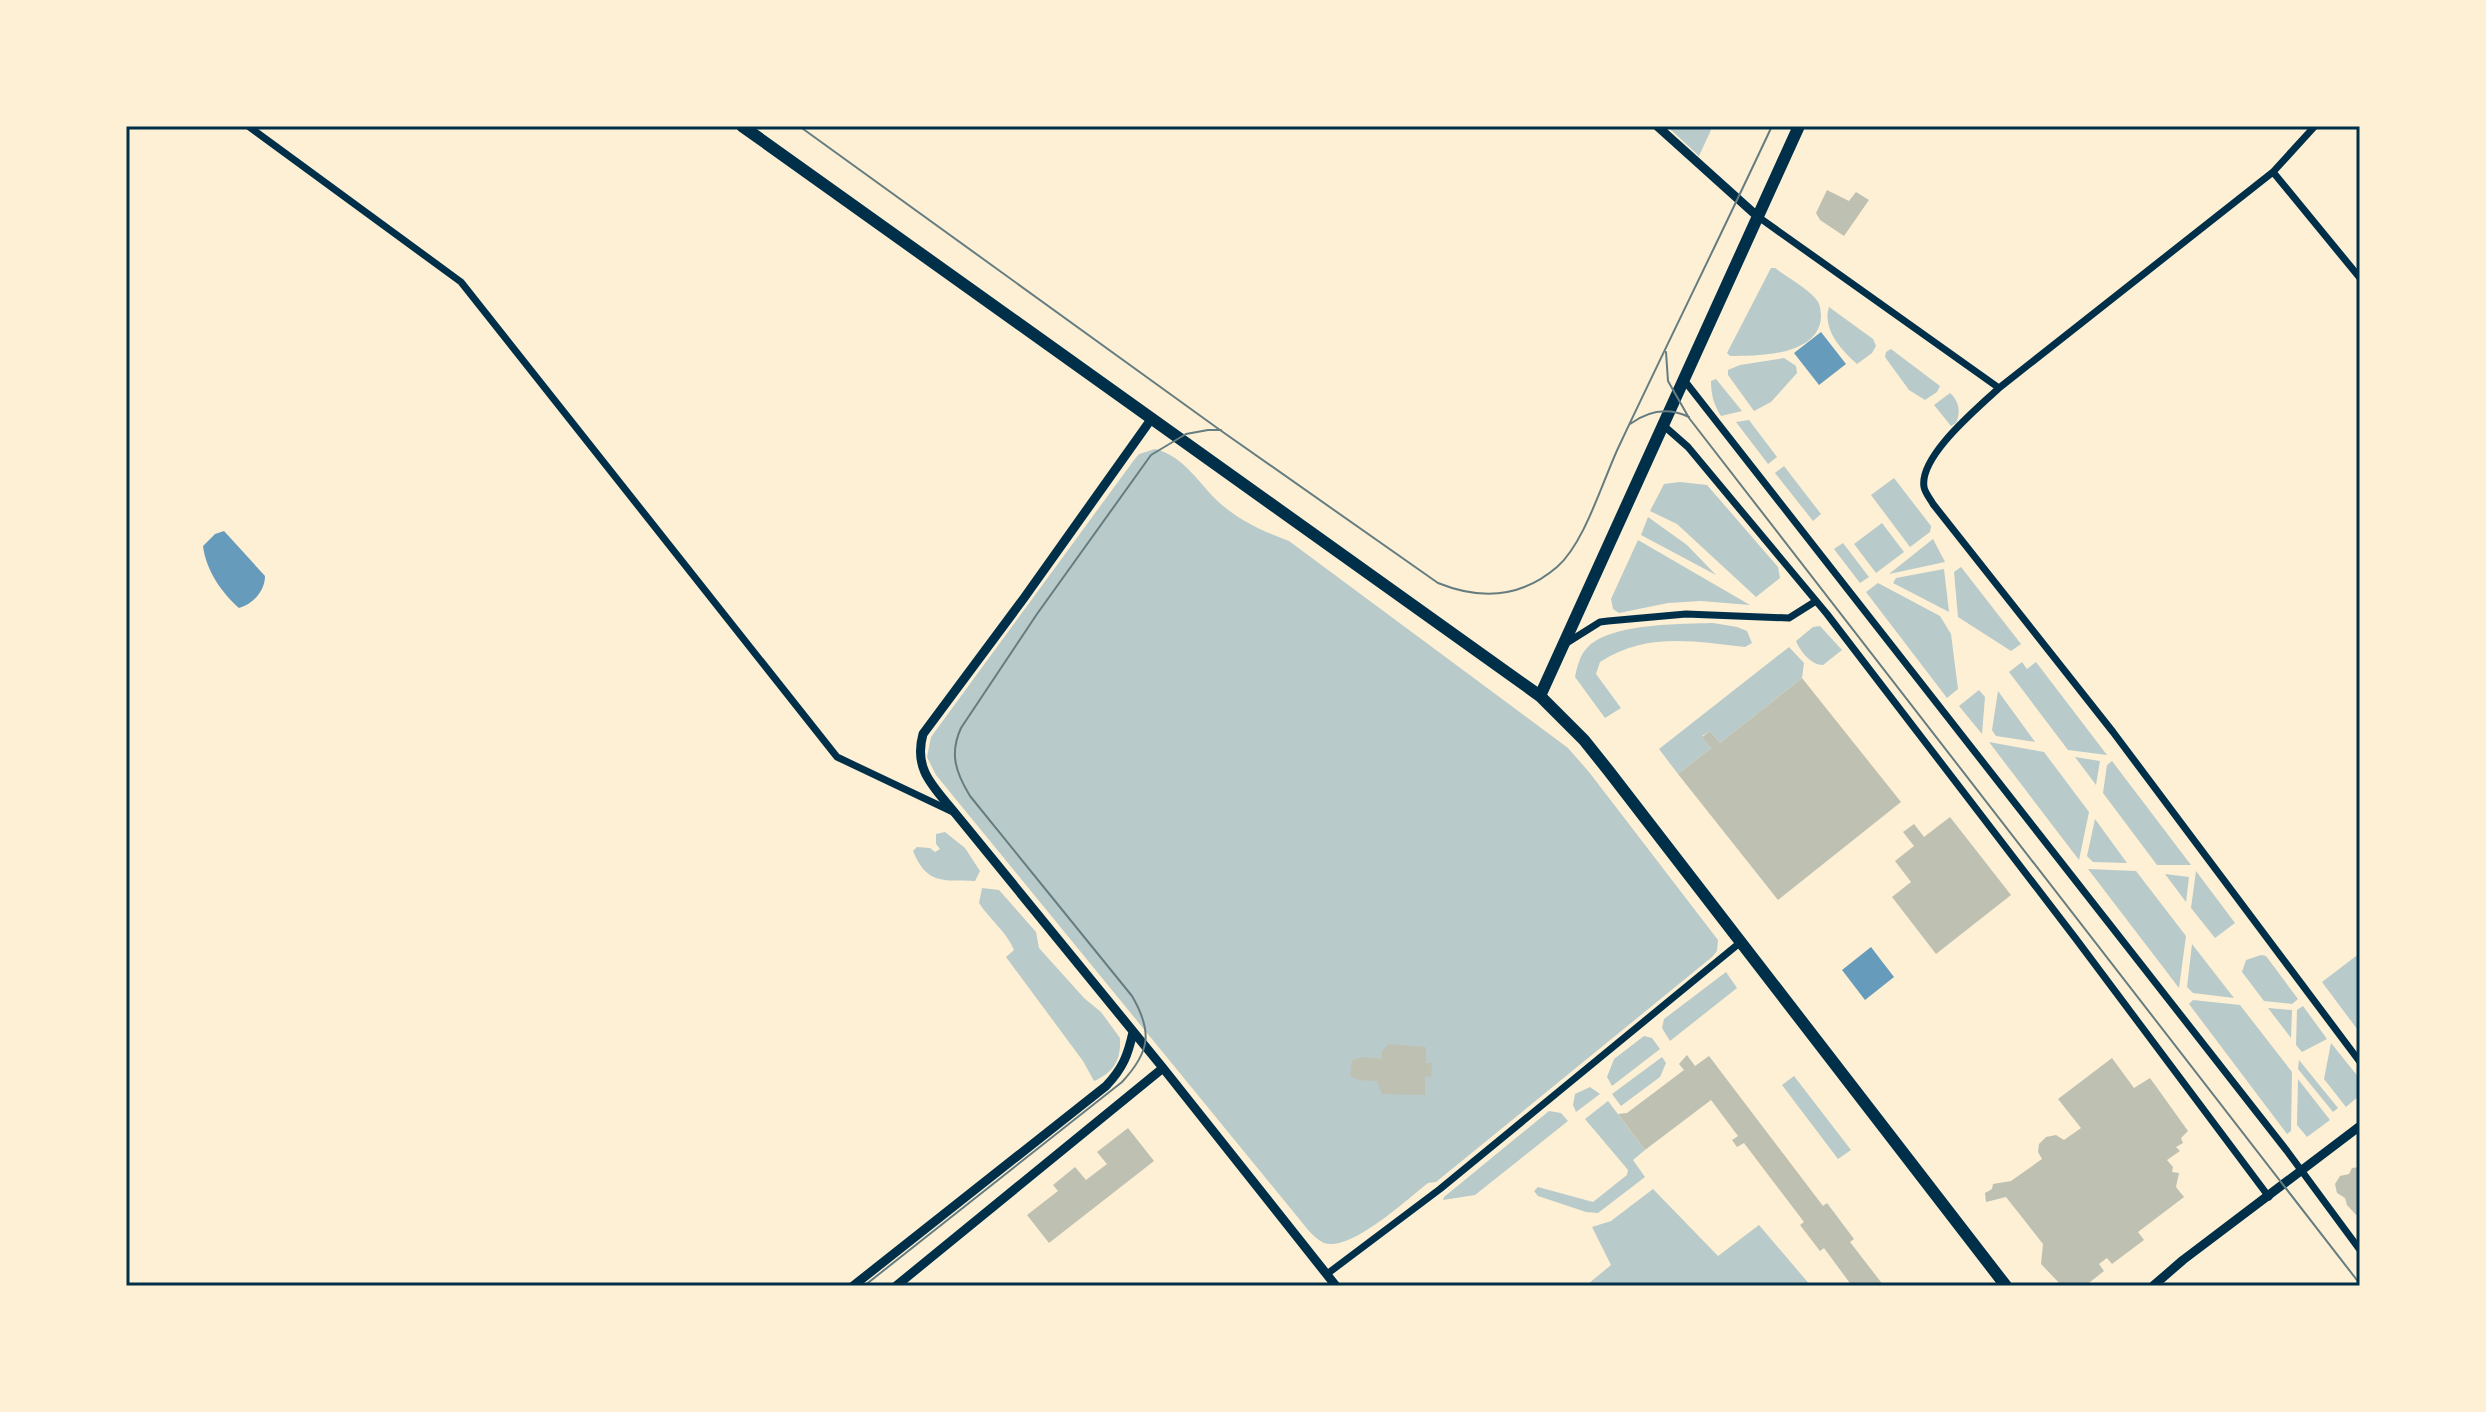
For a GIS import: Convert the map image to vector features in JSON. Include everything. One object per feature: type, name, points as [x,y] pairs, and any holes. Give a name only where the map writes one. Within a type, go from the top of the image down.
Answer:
[{"type":"main road","points":[[742,126],[1540,696],[1600,760],[2006,1286]]},
{"type":"main road","points":[[1540,696],[1799,126]]},
{"type":"street","points":[[248,126],[461,282],[837,757],[955,813]]},
{"type":"street","points":[[1657,126],[1757,216],[1999,388]]},
{"type":"street","points":[[2315,126],[2273,172],[1999,388],[1943,443],[1926,473],[1924,488],[1948,525],[2113,732],[2360,1062]]},
{"type":"street","points":[[2273,172],[2360,278]]},
{"type":"street","points":[[1683,379],[2302,1171],[2360,1250]]},
{"type":"street","points":[[1152,418],[923,734],[919,758],[924,773],[955,813],[1336,1286]]},
{"type":"street","points":[[1663,425],[1688,447],[1816,601],[2067,926],[2269,1197]]},
{"type":"street","points":[[1564,645],[1600,622],[1686,614],[1789,618],[1816,601]]},
{"type":"street","points":[[1327,1274],[1452,1179],[1742,941]]},
{"type":"street","points":[[853,1286],[1106,1086],[1122,1070],[1133,1032]]},
{"type":"street","points":[[896,1286],[1163,1068]]},
{"type":"street","points":[[2153,1286],[2360,1126]]},
{"type":"shaded area","points":[[1673,126],[1706,126],[1711,130],[1699,156],[1670,129]]},
{"type":"shaded area","points":[[1771,268],[1802,287],[1817,301],[1821,317],[1818,330],[1810,340],[1785,351],[1730,356],[1727,353]]},
{"type":"shaded area","points":[[1829,307],[1873,339],[1876,346],[1872,353],[1857,364],[1839,346],[1831,331]]},
{"type":"shaded area","points":[[1891,349],[1940,386],[1937,392],[1925,400],[1909,390],[1885,357]]},
{"type":"shaded area","points":[[1784,358],[1796,366],[1797,373],[1771,402],[1754,411],[1728,375],[1728,370]]},
{"type":"shaded area","points":[[1716,379],[1742,411],[1721,416],[1712,391],[1711,381]]},
{"type":"shaded area","points":[[1950,393],[1959,411],[1956,423],[1951,426],[1934,405]]},
{"type":"shaded area","points":[[1749,420],[1777,457],[1768,464],[1736,422]]},
{"type":"shaded area","points":[[1155,449],[1184,465],[1230,511],[1254,526],[1289,541],[1568,748],[1718,940],[1717,951],[1712,957],[1436,1182],[1428,1183],[1363,1232],[1335,1244],[1324,1243],[1309,1231],[936,775],[927,757],[931,737],[1134,460],[1139,454]]},
{"type":"shaded area","points":[[1784,466],[1821,514],[1813,521],[1775,473]]},
{"type":"shaded area","points":[[1894,478],[1931,526],[1930,532],[1910,547],[1871,495]]},
{"type":"shaded area","points":[[1664,484],[1707,485],[1778,567],[1780,578],[1756,597],[1677,524],[1650,511]]},
{"type":"shaded area","points":[[1648,517],[1687,545],[1716,575],[1641,535]]},
{"type":"shaded area","points":[[1882,523],[1904,552],[1876,573],[1854,544]]},
{"type":"shaded area","points":[[1933,539],[1945,562],[1889,574]]},
{"type":"shaded area","points":[[1638,540],[1750,605],[1701,601],[1668,603],[1619,613],[1613,609],[1611,599]]},
{"type":"shaded area","points":[[1843,543],[1869,577],[1860,583],[1834,549]]},
{"type":"shaded area","points":[[1961,567],[2021,644],[2011,651],[1958,617],[1954,572]]},
{"type":"shaded area","points":[[1944,569],[1949,612],[1893,583],[1896,578]]},
{"type":"shaded area","points":[[1878,583],[1940,616],[1951,634],[1958,689],[1947,698],[1866,592]]},
{"type":"shaded area","points":[[1713,623],[1747,631],[1752,643],[1745,647],[1689,641],[1652,642],[1617,652],[1600,662],[1596,674],[1621,708],[1605,718],[1575,677],[1585,651],[1597,640],[1612,634],[1647,626]]},
{"type":"shaded area","points":[[1820,626],[1842,650],[1823,665],[1806,657],[1796,641],[1813,627]]},
{"type":"shaded area","points":[[1789,647],[1804,663],[1802,678],[1720,743],[1710,731],[1702,736],[1711,748],[1678,774],[1659,749]]},
{"type":"shaded area","points":[[2022,662],[2027,669],[2036,662],[2107,755],[2068,750],[2009,672]]},
{"type":"shaded area","points":[[1979,690],[1985,697],[1982,734],[1959,706]]},
{"type":"shaded area","points":[[1998,691],[2035,742],[1996,736],[1992,730]]},
{"type":"shaded area","points":[[1989,742],[2044,752],[2089,812],[2079,860]]},
{"type":"shaded area","points":[[2075,757],[2100,761],[2096,785]]},
{"type":"shaded area","points":[[2112,761],[2191,865],[2157,865],[2103,793],[2107,765]]},
{"type":"shaded area","points":[[2095,819],[2127,863],[2093,862],[2087,856]]},
{"type":"shaded area","points":[[945,832],[965,848],[980,871],[975,881],[937,878],[918,862],[913,851],[917,847],[930,848],[935,852],[940,849],[936,844],[936,834]]},
{"type":"shaded area","points":[[2088,869],[2136,871],[2186,936],[2179,988]]},
{"type":"shaded area","points":[[2196,871],[2235,923],[2215,938],[2191,908]]},
{"type":"shaded area","points":[[2165,874],[2189,877],[2186,902]]},
{"type":"shaded area","points":[[982,888],[999,890],[1036,932],[1039,948],[1084,998],[1101,1012],[1120,1038],[1115,1064],[1101,1077],[1094,1081],[1083,1061],[1006,957],[1014,950],[979,903]]},
{"type":"shaded area","points":[[2192,944],[2234,998],[2193,993],[2187,987]]},
{"type":"shaded area","points":[[2360,953],[2360,1033],[2322,982]]},
{"type":"shaded area","points":[[2266,956],[2298,999],[2292,1004],[2264,1001],[2242,972],[2246,960]]},
{"type":"shaded area","points":[[1726,972],[1737,988],[1670,1041],[1662,1028],[1664,1019]]},
{"type":"shaded area","points":[[2193,1000],[2240,1005],[2292,1072],[2291,1131],[2287,1134],[2189,1004]]},
{"type":"shaded area","points":[[2303,1006],[2327,1039],[2302,1052],[2296,1045],[2297,1010]]},
{"type":"shaded area","points":[[2268,1008],[2292,1010],[2291,1038]]},
{"type":"shaded area","points":[[1644,1036],[1652,1038],[1660,1049],[1612,1086],[1607,1077],[1614,1059]]},
{"type":"shaded area","points":[[2331,1043],[2360,1079],[2360,1095],[2346,1107],[2324,1079]]},
{"type":"shaded area","points":[[1662,1057],[1666,1063],[1660,1077],[1621,1106],[1612,1094]]},
{"type":"shaded area","points":[[2299,1060],[2338,1108],[2333,1112],[2298,1069]]},
{"type":"shaded area","points":[[1794,1076],[1851,1150],[1838,1159],[1782,1085]]},
{"type":"shaded area","points":[[2298,1079],[2330,1120],[2307,1137],[2297,1125]]},
{"type":"shaded area","points":[[1590,1087],[1600,1094],[1576,1112],[1573,1105],[1575,1094]]},
{"type":"shaded area","points":[[1608,1101],[1645,1150],[1633,1160],[1645,1177],[1598,1213],[1538,1196],[1534,1191],[1538,1187],[1593,1202],[1627,1175],[1628,1170],[1585,1119]]},
{"type":"shaded area","points":[[1549,1111],[1561,1113],[1568,1121],[1475,1195],[1443,1200],[1444,1197]]},
{"type":"shaded area","points":[[1653,1189],[1718,1256],[1759,1225],[1811,1286],[1590,1286],[1588,1284],[1611,1265],[1592,1227],[1611,1221]]},
{"type":"water","points":[[1821,332],[1846,364],[1819,385],[1794,353]]},
{"type":"water","points":[[224,531],[265,576],[257,596],[239,608],[215,580],[203,546],[215,534]]},
{"type":"water","points":[[1871,947],[1894,977],[1865,1000],[1842,970]]},
{"type":"building","points":[[1827,190],[1849,201],[1856,192],[1869,200],[1844,236],[1820,220],[1816,213]]},
{"type":"building","points":[[1802,678],[1901,802],[1778,900],[1678,774],[1711,748],[1702,737],[1710,731],[1720,743]]},
{"type":"building","points":[[1950,817],[2011,895],[1936,954],[1892,897],[1911,882],[1895,861],[1914,846],[1903,832],[1914,824],[1924,837]]},
{"type":"building","points":[[1389,1044],[1426,1047],[1426,1063],[1432,1063],[1431,1077],[1425,1076],[1425,1095],[1382,1094],[1377,1081],[1350,1076],[1352,1060],[1362,1057],[1382,1059],[1382,1051]]},
{"type":"building","points":[[1687,1055],[1695,1066],[1709,1056],[1823,1206],[1827,1203],[1854,1239],[1850,1242],[1884,1286],[1852,1286],[1824,1248],[1820,1251],[1800,1225],[1804,1222],[1744,1143],[1737,1147],[1732,1140],[1738,1136],[1711,1100],[1645,1150],[1618,1114],[1627,1113],[1684,1070],[1679,1064]]},
{"type":"building","points":[[2112,1058],[2134,1088],[2150,1078],[2188,1131],[2181,1138],[2183,1143],[2176,1147],[2180,1151],[2167,1160],[2173,1167],[2172,1172],[2179,1173],[2176,1187],[2184,1197],[2138,1232],[2144,1240],[2112,1264],[2107,1258],[2099,1264],[2104,1271],[2085,1286],[2062,1286],[2041,1264],[2043,1244],[2006,1197],[1986,1202],[1985,1193],[1992,1189],[1993,1184],[2011,1181],[2042,1159],[2038,1152],[2039,1144],[2046,1137],[2056,1135],[2064,1140],[2081,1128],[2058,1099]]},
{"type":"building","points":[[1128,1128],[1154,1161],[1049,1243],[1027,1215],[1058,1191],[1053,1185],[1075,1167],[1086,1180],[1107,1164],[1097,1152]]},
{"type":"building","points":[[2360,1167],[2360,1219],[2347,1205],[2345,1198],[2337,1193],[2335,1184],[2340,1176]]},
{"type":"tram line","points":[[799,126],[1438,583],[1485,594],[1529,585],[1557,567],[1576,543],[1772,126]]},
{"type":"tram line","points":[[1666,352],[1668,381],[1689,418],[2360,1284]]},
{"type":"tram line","points":[[1630,424],[1658,412],[1689,417]]},
{"type":"tram line","points":[[864,1286],[1122,1082],[1143,1051],[1143,1020],[1132,996],[970,796],[958,771],[955,746],[961,728],[1037,614],[1151,455],[1186,434],[1221,430]]}]
